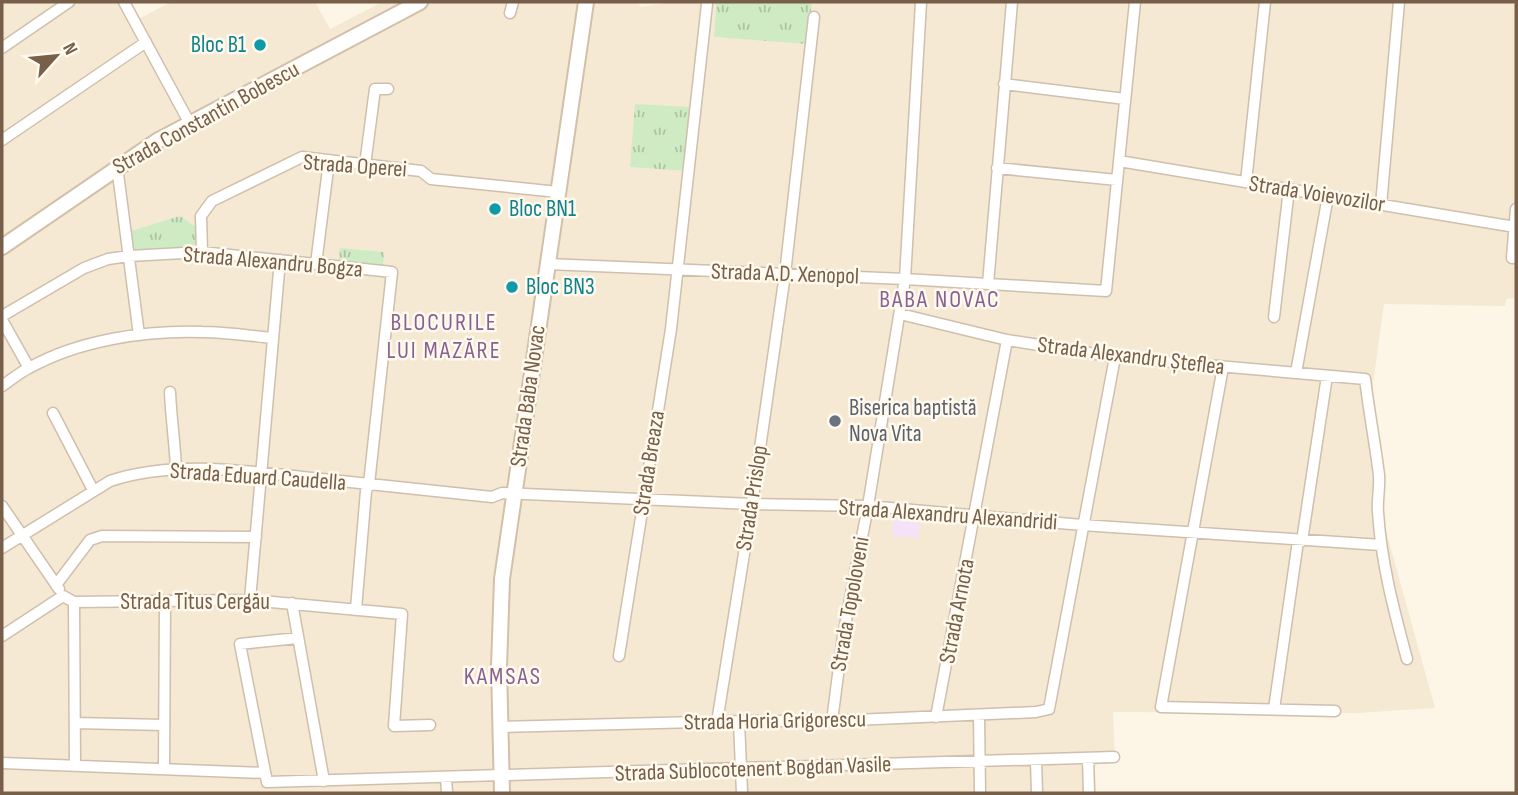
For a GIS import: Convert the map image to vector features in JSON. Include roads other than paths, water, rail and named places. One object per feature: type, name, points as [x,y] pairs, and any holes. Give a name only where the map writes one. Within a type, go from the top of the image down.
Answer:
[{"type":"main road","name":"Strada Constantin Bobescu","points":[[2,247],[117,166],[189,122],[420,2]]},
{"type":"main road","name":"Strada Baba Novac","points":[[502,793],[500,622],[503,569],[586,2]]},
{"type":"street","points":[[2,48],[69,2]]},
{"type":"street","points":[[124,2],[189,122]]},
{"type":"street","points":[[510,13],[513,2]]},
{"type":"street","name":"Strada Topoloveni","points":[[832,721],[843,636],[868,506],[905,279],[921,2]]},
{"type":"street","points":[[988,284],[1012,2]]},
{"type":"street","points":[[997,168],[1117,180],[1136,2]]},
{"type":"street","points":[[1246,182],[1265,2]]},
{"type":"street","points":[[1381,205],[1399,2]]},
{"type":"street","name":"Strada Breaza","points":[[619,656],[671,329],[707,4]]},
{"type":"street","name":"Strada Prislop","points":[[717,722],[785,274],[814,17]]},
{"type":"street","points":[[2,140],[146,43]]},
{"type":"street","points":[[1004,84],[1125,99]]},
{"type":"street","points":[[365,164],[375,89],[388,89]]},
{"type":"street","name":"Strada Operei","points":[[202,252],[201,216],[212,201],[302,157],[421,171],[431,179],[558,192]]},
{"type":"street","points":[[316,264],[329,161]]},
{"type":"street","name":"Strada Voievozilor","points":[[1119,161],[1515,227]]},
{"type":"street","points":[[117,166],[139,335]]},
{"type":"street","name":"Strada A.D. Xenopol","points":[[548,264],[905,279],[1106,291],[1117,180]]},
{"type":"street","points":[[1274,317],[1289,190]]},
{"type":"street","points":[[1296,373],[1328,196]]},
{"type":"street","points":[[1514,258],[1516,209]]},
{"type":"street","name":"Strada Alexandru Bogza","points":[[2,318],[84,268],[108,259],[129,256],[202,252],[392,272],[369,484]]},
{"type":"street","points":[[250,600],[280,260]]},
{"type":"street","name":"Strada Alexandru Șteflea","points":[[900,314],[1007,340],[1115,357],[1365,379],[1379,476],[1381,545]]},
{"type":"street","points":[[2,318],[29,368]]},
{"type":"street","points":[[2,386],[29,368],[69,351],[139,335],[197,332],[273,338]]},
{"type":"street","name":"Strada Arnota","points":[[936,717],[1007,340]]},
{"type":"street","points":[[1082,525],[1115,357]]},
{"type":"street","points":[[1223,367],[1161,707],[1335,711]]},
{"type":"street","points":[[1275,709],[1327,376]]},
{"type":"street","points":[[170,392],[176,469]]},
{"type":"street","points":[[53,414],[93,490]]},
{"type":"street","name":"Strada Eduard Caudella","points":[[2,548],[93,490],[129,475],[176,469],[261,473],[492,497],[502,493],[513,500]]},
{"type":"street","points":[[356,609],[366,491],[369,484]]},
{"type":"street","name":"Strada Alexandru Alexandridi","points":[[513,500],[643,499],[868,506],[1082,525],[1381,545]]},
{"type":"street","points":[[2,506],[63,596],[2,636]]},
{"type":"street","name":"Strada Horia Grigorescu","points":[[500,727],[832,721],[1036,712],[1049,709],[1082,525]]},
{"type":"street","points":[[56,585],[90,540],[102,536],[256,537]]},
{"type":"street","points":[[1381,545],[1394,613],[1407,659]]},
{"type":"street","name":"Strada Titus Cergău","points":[[63,596],[74,602],[250,600],[402,614],[394,726],[430,724]]},
{"type":"street","points":[[164,769],[165,601]]},
{"type":"street","points":[[74,602],[75,766]]},
{"type":"street","points":[[292,603],[324,781]]},
{"type":"street","points":[[266,778],[240,644],[298,638]]},
{"type":"street","points":[[979,715],[980,793]]},
{"type":"street","points":[[739,721],[742,793]]},
{"type":"street","points":[[75,723],[164,725]]},
{"type":"street","name":"Strada Sublocotenent Bogdan Vasile","points":[[2,763],[164,769],[324,781],[1114,757]]},
{"type":"street","points":[[1088,758],[1089,793]]},
{"type":"street","points":[[1036,760],[1037,793]]},
{"type":"street","points":[[446,778],[447,793]]},
{"type":"place","name":"Bloc B1","points":[[260,45]]},
{"type":"place","name":"Bloc BN1","points":[[495,209]]},
{"type":"place","name":"Bloc BN3","points":[[512,287]]},
{"type":"place","name":"Biserica baptistă Nova Vita","points":[[835,421]]},
{"type":"district","name":"BABA NOVAC","points":[[940,299]]},
{"type":"district","name":"BLOCURILE LUI MAZĂRE","points":[[444,336]]},
{"type":"district","name":"KAMSAS","points":[[503,676]]}]
